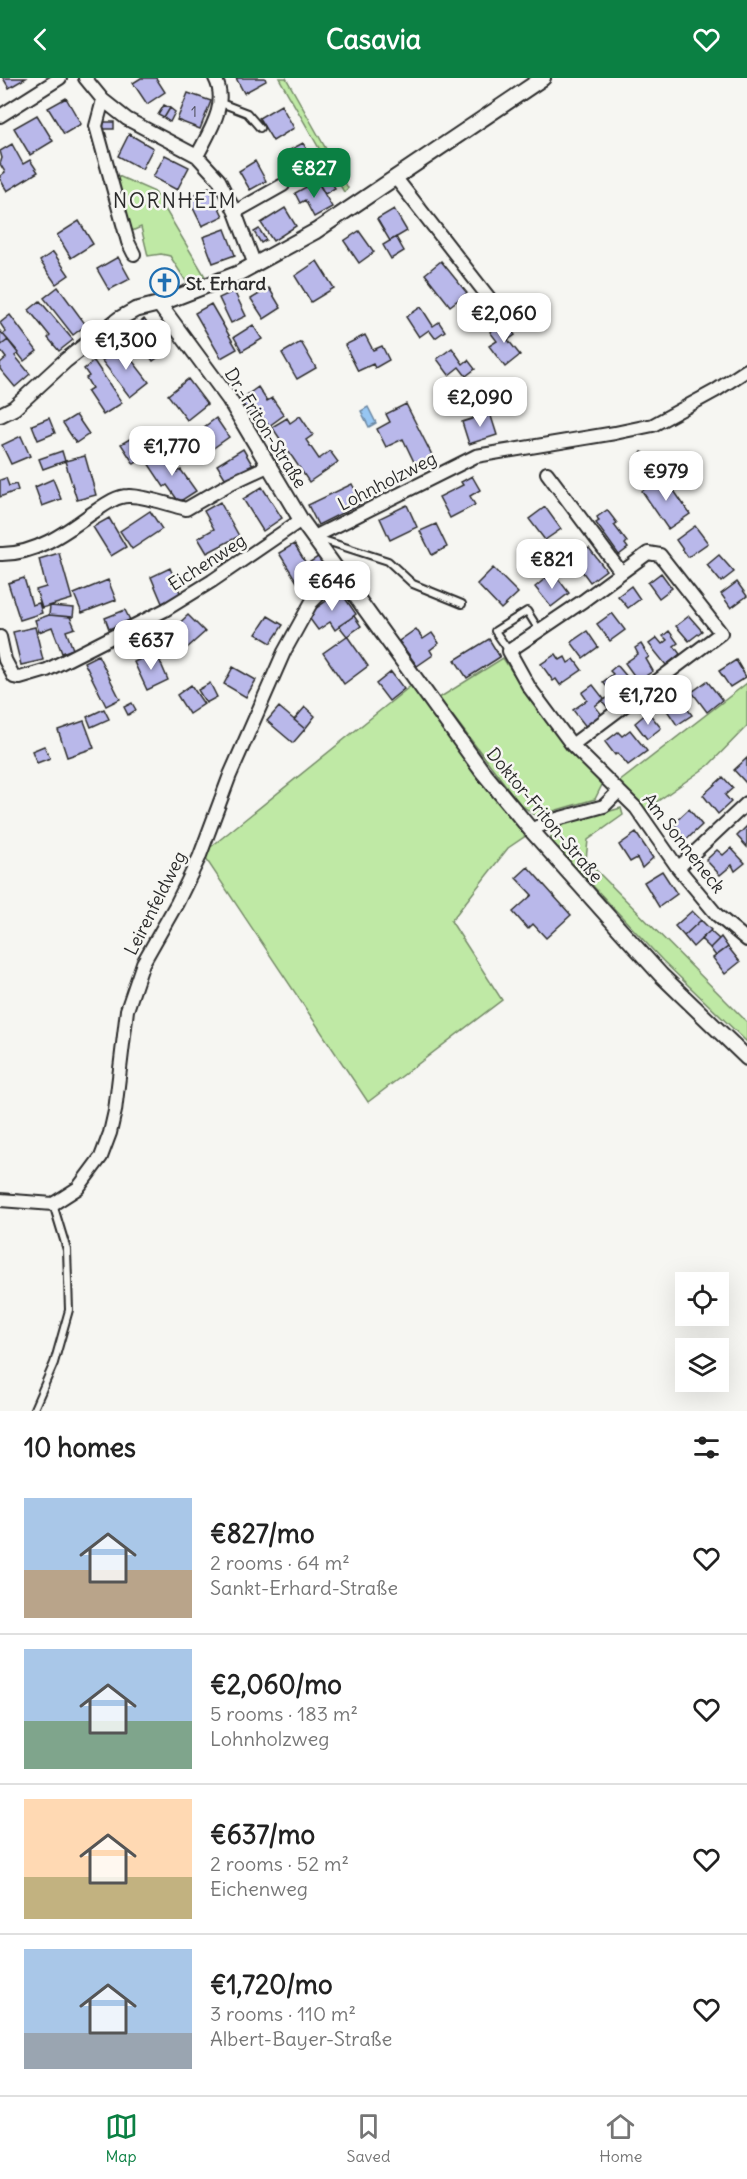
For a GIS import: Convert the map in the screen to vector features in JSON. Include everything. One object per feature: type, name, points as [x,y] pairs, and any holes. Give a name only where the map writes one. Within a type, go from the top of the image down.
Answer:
[{"type":"street","points":[[0,116],[60,78]]},
{"type":"street","points":[[86,78],[103,100],[127,118],[197,156],[219,180],[235,212],[255,265]]},
{"type":"street","points":[[197,156],[221,103],[221,88],[215,78]]},
{"type":"street","points":[[0,415],[14,408],[107,326],[135,310],[208,286],[255,265],[316,231],[543,78]]},
{"type":"street","points":[[103,100],[96,126],[128,242],[134,254]]},
{"type":"street","points":[[395,177],[500,312]]},
{"type":"street","points":[[235,212],[283,186]]},
{"type":"street","name":"Dr.-Friton-Straße","points":[[159,304],[229,399],[301,520],[340,573]]},
{"type":"street","name":"Lohnholzweg","points":[[314,537],[476,456],[653,425],[747,370]]},
{"type":"street","points":[[0,554],[14,554],[38,546],[69,530],[107,504],[126,496],[186,509],[231,483],[270,465]]},
{"type":"street","points":[[548,473],[621,572]]},
{"type":"street","name":"Eichenweg","points":[[0,637],[5,662],[14,677],[20,678],[47,670],[165,610],[301,520]]},
{"type":"street","points":[[509,651],[648,553],[660,555],[721,633],[572,745]]},
{"type":"street","name":"Doktor-Friton-Straße","points":[[340,573],[470,754],[531,830],[661,975],[747,1059]]},
{"type":"street","name":"Leirenfeldweg","points":[[53,1204],[78,1188],[101,1157],[115,1111],[127,1010],[143,963],[199,858],[230,775],[284,652],[311,603],[340,573]]},
{"type":"street","name":"Am Sonneneck","points":[[509,651],[529,687],[572,745],[636,808],[678,868],[717,915],[747,940]]},
{"type":"street","name":"Am Sonneneck","points":[[531,830],[550,821],[604,806],[619,791]]},
{"type":"street","points":[[678,868],[747,803]]},
{"type":"street","points":[[0,1200],[53,1204]]},
{"type":"lane","points":[[221,103],[247,113],[260,128]]},
{"type":"lane","points":[[314,537],[388,561],[413,584],[462,604]]},
{"type":"lane","points":[[509,651],[495,631],[527,611],[539,630]]},
{"type":"lane","points":[[33,1411],[54,1364],[69,1310],[67,1250],[53,1204]]},
{"type":"green space","points":[[279,78],[286,78],[348,188],[344,192]]},
{"type":"green space","points":[[116,175],[155,192],[206,278],[187,283],[170,256],[161,254],[148,256],[141,227],[132,231]]},
{"type":"green space","points":[[503,658],[549,724],[602,785],[595,799],[536,816],[520,804],[439,698]]},
{"type":"green space","points":[[747,683],[747,726],[709,765],[645,810],[619,782]]},
{"type":"green space","points":[[413,684],[473,771],[527,835],[508,848],[451,921],[502,1000],[368,1102],[204,856],[209,842],[212,846]]},
{"type":"green space","points":[[621,808],[623,815],[588,840],[586,860],[747,1022],[747,1042],[663,961],[551,841],[551,834],[564,824]]},
{"type":"water","points":[[368,407],[376,423],[369,427],[361,411]]},
{"type":"building","points":[[3,78],[26,78],[9,88]]},
{"type":"building","points":[[141,78],[156,78],[165,92],[147,104],[133,83]]},
{"type":"building","points":[[236,78],[265,78],[266,81],[244,93]]},
{"type":"building","points":[[188,93],[211,101],[200,129],[177,120]]},
{"type":"building","points":[[66,98],[81,124],[64,134],[48,108]]},
{"type":"building","points":[[164,105],[170,108],[164,118],[158,115]]},
{"type":"building","points":[[281,105],[294,128],[273,141],[259,118]]},
{"type":"building","points":[[170,108],[175,112],[170,122],[164,118]]},
{"type":"building","points":[[37,115],[53,141],[30,155],[14,128]]},
{"type":"building","points":[[104,122],[114,122],[114,129],[103,129]]},
{"type":"building","points":[[129,134],[153,148],[142,169],[118,156]]},
{"type":"building","points":[[303,143],[320,173],[309,179],[304,171],[298,174],[286,152]]},
{"type":"building","points":[[12,144],[23,164],[30,160],[38,172],[7,191],[0,179],[5,172],[0,164],[2,158],[0,151]]},
{"type":"building","points":[[165,155],[189,167],[177,190],[153,177]]},
{"type":"building","points":[[255,161],[266,181],[250,190],[239,171]]},
{"type":"building","points":[[325,171],[335,188],[325,194],[315,177]]},
{"type":"building","points":[[317,181],[332,207],[314,217],[305,200],[300,203],[295,193]]},
{"type":"building","points":[[209,187],[223,216],[202,226],[188,198]]},
{"type":"building","points":[[285,208],[296,226],[273,241],[261,223]]},
{"type":"building","points":[[394,209],[407,231],[390,241],[377,219]]},
{"type":"building","points":[[79,221],[93,244],[71,258],[57,235]]},
{"type":"building","points":[[225,229],[235,255],[213,263],[203,237]]},
{"type":"building","points":[[259,229],[266,240],[261,243],[254,232]]},
{"type":"building","points":[[359,231],[374,252],[359,263],[344,241]]},
{"type":"building","points":[[396,237],[404,251],[391,259],[383,245]]},
{"type":"building","points":[[53,252],[69,275],[56,284],[40,261]]},
{"type":"building","points":[[118,257],[130,279],[109,290],[97,269]]},
{"type":"building","points":[[317,261],[334,288],[311,302],[295,276]]},
{"type":"building","points":[[441,261],[467,293],[450,306],[425,274]]},
{"type":"building","name":"St. Erhard","points":[[165,270],[177,287],[165,295],[153,279]]},
{"type":"building","points":[[58,287],[86,325],[73,335],[44,298]]},
{"type":"building","points":[[269,288],[281,308],[264,319],[251,299]]},
{"type":"building","points":[[234,291],[246,316],[231,323],[219,298]]},
{"type":"building","points":[[40,301],[73,340],[59,351],[29,310]]},
{"type":"building","points":[[211,304],[237,349],[221,358],[195,313]]},
{"type":"building","points":[[421,307],[433,326],[439,322],[445,331],[435,338],[429,330],[419,337],[406,317]]},
{"type":"building","points":[[10,315],[37,351],[24,361],[3,334],[6,332],[0,323]]},
{"type":"building","points":[[144,319],[167,351],[153,361],[136,337],[143,332],[137,325]]},
{"type":"building","points":[[504,321],[515,335],[508,340],[520,355],[505,367],[489,346],[497,341],[490,332]]},
{"type":"building","points":[[253,325],[262,339],[242,351],[234,337]]},
{"type":"building","points":[[0,331],[8,340],[0,346]]},
{"type":"building","points":[[365,335],[373,350],[382,346],[389,360],[375,368],[373,364],[358,371],[345,345]]},
{"type":"building","points":[[8,340],[19,353],[15,356],[30,374],[15,387],[0,369],[0,363],[6,358],[0,346]]},
{"type":"building","points":[[301,342],[316,368],[297,379],[282,353]]},
{"type":"building","points":[[121,346],[149,382],[130,397],[102,361]]},
{"type":"building","points":[[452,348],[463,364],[468,360],[475,369],[466,376],[459,367],[449,375],[437,359]]},
{"type":"building","points":[[94,361],[122,403],[103,415],[87,391],[92,388],[86,378],[89,376],[84,369]]},
{"type":"building","points":[[188,379],[207,404],[187,420],[168,395]]},
{"type":"building","points":[[258,387],[267,401],[272,398],[284,415],[269,426],[262,416],[255,421],[240,400]]},
{"type":"building","points":[[406,404],[433,457],[416,466],[403,439],[386,447],[377,429],[390,422],[386,414]]},
{"type":"building","points":[[490,413],[497,435],[469,444],[462,422]]},
{"type":"building","points":[[76,415],[89,434],[76,443],[63,423]]},
{"type":"building","points":[[300,416],[313,435],[306,440],[319,459],[330,451],[338,462],[309,482],[272,427],[287,418],[290,423]]},
{"type":"building","points":[[49,418],[55,433],[38,440],[32,425]]},
{"type":"building","points":[[216,418],[229,437],[212,449],[199,431]]},
{"type":"building","points":[[140,433],[153,452],[134,464],[121,444]]},
{"type":"building","points":[[21,436],[30,456],[11,464],[2,445]]},
{"type":"building","points":[[243,449],[253,466],[227,481],[217,465]]},
{"type":"building","points":[[62,451],[65,461],[43,469],[39,459]]},
{"type":"building","points":[[163,452],[177,472],[181,470],[196,491],[179,502],[167,485],[164,487],[148,463]]},
{"type":"building","points":[[642,452],[654,459],[649,469],[636,462]]},
{"type":"building","points":[[85,456],[96,495],[77,500],[65,461]]},
{"type":"building","points":[[472,476],[480,490],[470,496],[475,505],[450,518],[439,497],[463,485],[461,482]]},
{"type":"building","points":[[664,476],[690,514],[668,529],[642,491]]},
{"type":"building","points":[[6,478],[9,486],[16,484],[18,490],[0,497],[0,480]]},
{"type":"building","points":[[53,479],[61,499],[42,506],[35,487]]},
{"type":"building","points":[[352,484],[362,503],[318,525],[308,505]]},
{"type":"building","points":[[262,487],[282,518],[263,531],[243,499]]},
{"type":"building","points":[[220,502],[239,536],[207,553],[198,538],[214,529],[204,511]]},
{"type":"building","points":[[407,505],[417,527],[390,540],[380,518]]},
{"type":"building","points":[[545,507],[561,529],[545,540],[529,519]]},
{"type":"building","points":[[607,510],[617,523],[614,525],[627,542],[625,544],[628,548],[619,555],[596,523],[599,521],[597,517]]},
{"type":"building","points":[[150,511],[162,529],[132,549],[120,531]]},
{"type":"building","points":[[109,518],[126,547],[111,556],[93,527]]},
{"type":"building","points":[[436,524],[447,547],[432,555],[420,531]]},
{"type":"building","points":[[695,526],[708,543],[688,557],[676,540]]},
{"type":"building","points":[[580,542],[585,549],[576,555],[571,549]]},
{"type":"building","points":[[294,544],[320,586],[305,595],[279,553]]},
{"type":"building","points":[[589,548],[606,570],[590,582],[573,559]]},
{"type":"building","points":[[59,553],[72,599],[42,608],[36,590],[46,587],[39,559]]},
{"type":"building","points":[[321,555],[333,575],[322,582],[310,562]]},
{"type":"building","points":[[528,555],[534,563],[528,567],[522,559]]},
{"type":"building","points":[[719,555],[734,572],[721,582],[707,565]]},
{"type":"building","points":[[170,568],[181,595],[162,603],[151,577]]},
{"type":"building","points":[[493,568],[518,593],[501,609],[477,584]]},
{"type":"building","points":[[553,572],[569,593],[551,607],[535,587]]},
{"type":"building","points":[[661,573],[672,588],[659,598],[648,583]]},
{"type":"building","points":[[24,578],[32,605],[39,603],[42,613],[20,620],[8,583]]},
{"type":"building","points":[[108,580],[116,600],[82,613],[74,594]]},
{"type":"building","points":[[737,582],[747,596],[731,608],[721,594]]},
{"type":"building","points":[[631,586],[640,599],[628,608],[618,596]]},
{"type":"building","points":[[340,591],[356,614],[335,630],[330,622],[318,630],[307,615]]},
{"type":"building","points":[[50,606],[74,608],[73,617],[49,615]]},
{"type":"building","points":[[125,610],[130,620],[109,629],[105,618]]},
{"type":"building","points":[[612,613],[625,630],[610,641],[597,624]]},
{"type":"building","points":[[49,615],[70,617],[75,628],[66,631],[73,649],[62,653],[52,627],[39,632],[35,620]]},
{"type":"building","points":[[188,615],[205,632],[187,648],[171,631]]},
{"type":"building","points":[[268,616],[283,625],[271,643],[256,634]]},
{"type":"building","points":[[354,616],[361,626],[347,636],[339,626]]},
{"type":"building","points":[[689,616],[702,631],[689,641],[676,626]]},
{"type":"building","points":[[35,627],[43,660],[21,665],[13,632]]},
{"type":"building","points":[[416,629],[423,639],[432,633],[439,643],[430,650],[433,655],[417,666],[399,641]]},
{"type":"building","points":[[587,631],[598,647],[583,658],[571,642]]},
{"type":"building","points":[[669,631],[678,643],[674,646],[680,654],[666,665],[649,644],[657,638],[662,644],[667,640],[663,636]]},
{"type":"building","points":[[347,636],[368,666],[344,684],[323,653]]},
{"type":"building","points":[[489,639],[500,657],[467,678],[455,660]]},
{"type":"building","points":[[641,644],[649,657],[646,659],[653,671],[638,681],[625,663],[638,654],[635,648]]},
{"type":"building","points":[[156,652],[168,680],[147,690],[134,662]]},
{"type":"building","points":[[556,654],[560,660],[565,657],[568,663],[574,659],[582,670],[560,685],[556,679],[553,681],[541,664]]},
{"type":"building","points":[[98,655],[120,699],[106,706],[84,662]]},
{"type":"building","points":[[736,660],[746,677],[730,687],[719,671]]},
{"type":"building","points":[[617,665],[628,678],[623,682],[628,687],[614,697],[603,682],[613,674],[610,671]]},
{"type":"building","points":[[233,667],[256,680],[246,697],[224,684]]},
{"type":"building","points":[[391,672],[404,689],[389,701],[376,684]]},
{"type":"building","points":[[707,681],[722,700],[707,712],[692,692]]},
{"type":"building","points":[[210,683],[217,697],[206,703],[198,690]]},
{"type":"building","points":[[191,685],[204,704],[189,714],[177,695]]},
{"type":"building","points":[[593,685],[604,699],[595,706],[603,716],[587,728],[573,710],[587,700],[582,693]]},
{"type":"building","points":[[607,698],[613,706],[609,709],[602,701]]},
{"type":"building","points":[[680,699],[692,715],[677,725],[666,709]]},
{"type":"building","points":[[132,703],[136,710],[128,715],[124,707]]},
{"type":"building","points":[[279,707],[305,729],[293,743],[267,721]]},
{"type":"building","points":[[305,707],[315,716],[305,729],[294,720]]},
{"type":"building","points":[[104,709],[109,719],[91,727],[87,717]]},
{"type":"building","points":[[648,712],[661,728],[647,739],[635,723]]},
{"type":"building","points":[[84,721],[94,748],[67,757],[58,730]]},
{"type":"building","points":[[630,730],[647,751],[628,765],[618,753],[615,755],[605,742],[618,732],[622,736]]},
{"type":"building","points":[[44,746],[50,758],[37,763],[32,751]]},
{"type":"building","points":[[747,758],[747,784],[734,770]]},
{"type":"building","points":[[723,777],[733,788],[725,795],[731,802],[718,814],[703,795]]},
{"type":"building","points":[[689,809],[702,825],[685,841],[674,823]]},
{"type":"building","points":[[747,826],[747,847],[737,836]]},
{"type":"building","points":[[636,833],[653,858],[642,868],[637,858],[630,862],[619,845]]},
{"type":"building","points":[[731,848],[745,863],[735,871],[732,865],[720,875],[706,860],[717,850],[723,855]]},
{"type":"building","points":[[528,867],[571,915],[546,938],[533,924],[528,929],[513,912],[532,895],[516,878]]},
{"type":"building","points":[[662,871],[677,894],[659,907],[644,882]]},
{"type":"building","points":[[692,911],[701,920],[684,936],[675,926]]},
{"type":"building","points":[[701,920],[711,930],[693,947],[684,936]]},
{"type":"building","points":[[710,931],[719,939],[710,948],[701,939]]},
{"type":"building","points":[[721,937],[728,947],[716,956],[710,948]]},
{"type":"building","points":[[728,947],[740,962],[725,974],[713,958]]},
{"type":"place","name":"St. Erhard","points":[[165,283]]},
{"type":"district","name":"NORNHEIM","points":[[175,200]]}]
